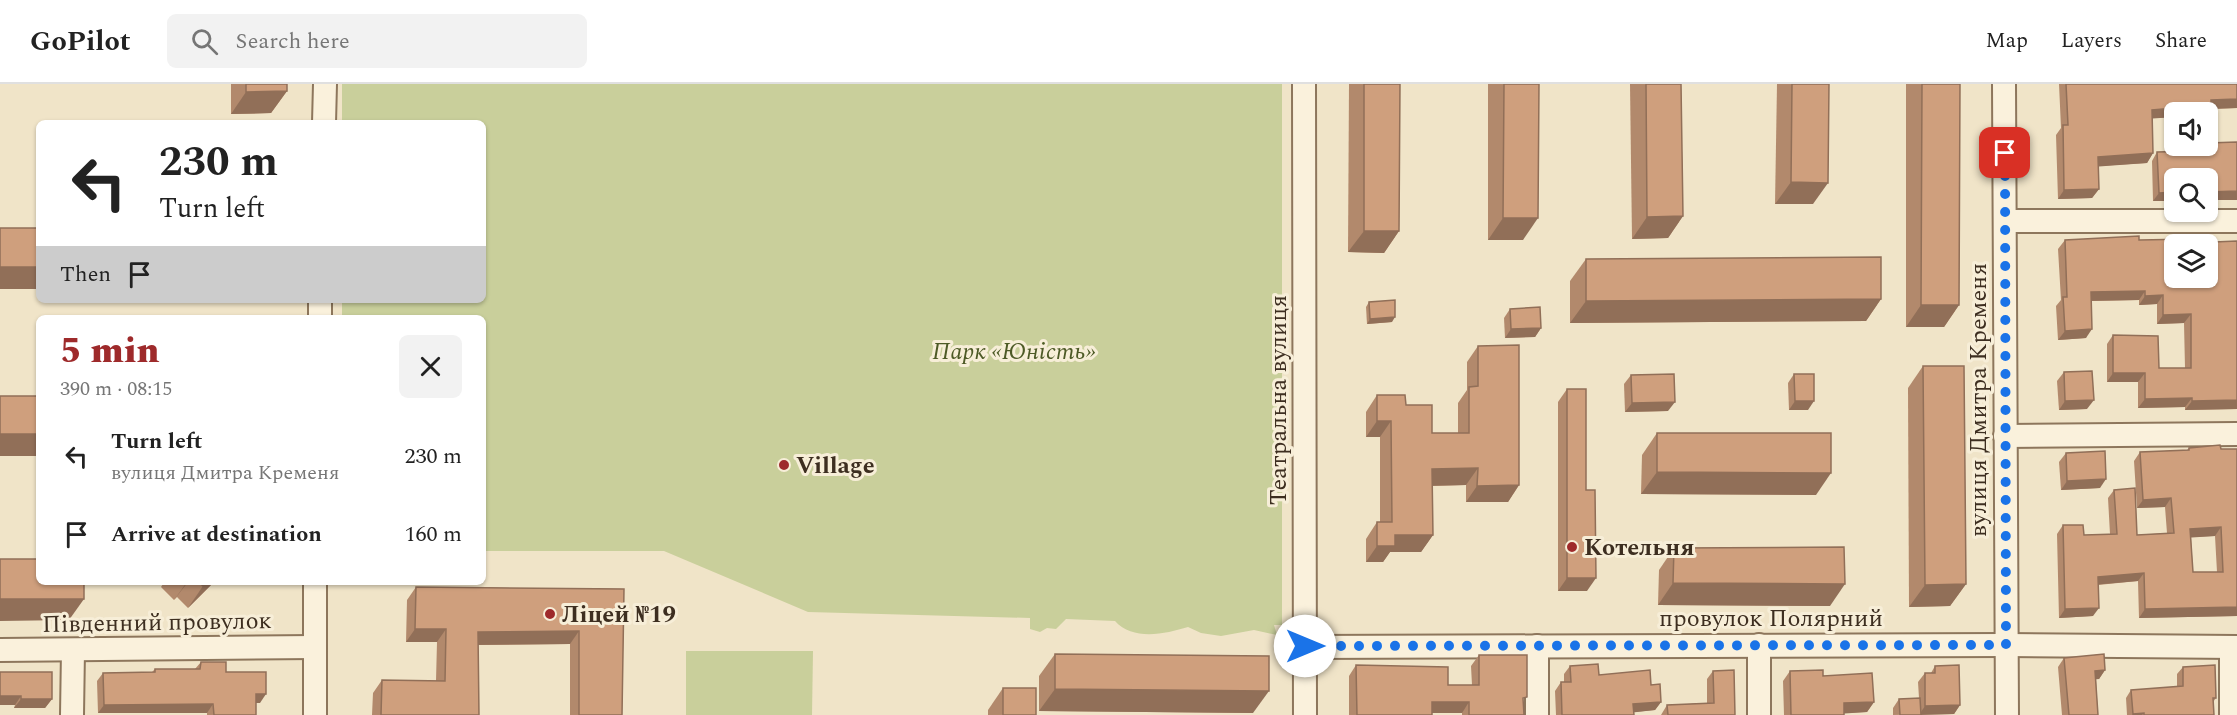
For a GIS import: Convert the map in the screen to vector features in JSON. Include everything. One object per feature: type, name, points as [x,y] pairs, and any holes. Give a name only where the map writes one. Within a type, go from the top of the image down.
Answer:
[{"type":"street","points":[[324,120],[325,84]]},
{"type":"street","name":"Театральна вулиця","points":[[1304,84],[1305,715]]},
{"type":"street","name":"вулиця Дмитра Кременя","points":[[2004,84],[2007,715]]},
{"type":"street","points":[[2005,221],[2237,221]]},
{"type":"street","points":[[2006,436],[2237,434]]},
{"type":"street","points":[[315,585],[315,715]]},
{"type":"street","points":[[1759,645],[1759,715]]},
{"type":"street","name":"провулок Полярний","points":[[1305,646],[2234,647]]},
{"type":"street","points":[[1537,646],[1537,715]]},
{"type":"street","name":"Південний провулок","points":[[0,650],[315,647]]},
{"type":"street","points":[[2231,715],[2234,647]]},
{"type":"street","points":[[72,715],[73,650]]},
{"type":"green space","name":"Парк «Юність»","points":[[342,84],[1282,84],[1282,625],[1274,625],[1277,635],[1254,630],[1221,636],[1201,633],[1188,627],[1169,632],[1140,634],[1122,627],[1115,621],[1066,619],[1056,629],[1047,628],[1040,632],[1030,629],[1030,618],[808,612],[664,551],[486,551],[486,315],[342,315],[342,303],[486,303],[486,120],[342,120]]},
{"type":"green space","points":[[686,651],[813,651],[812,715],[686,715]]},
{"type":"building","points":[[246,84],[287,84],[287,91],[246,92]]},
{"type":"building","points":[[1364,84],[1400,84],[1399,231],[1364,231]]},
{"type":"building","points":[[1504,84],[1539,84],[1538,218],[1503,218]]},
{"type":"building","points":[[1646,84],[1681,84],[1683,216],[1647,217]]},
{"type":"building","points":[[1792,84],[1829,84],[1828,183],[1791,182]]},
{"type":"building","points":[[1922,84],[1960,84],[1959,305],[1921,305]]},
{"type":"building","points":[[2066,84],[2237,84],[2237,99],[2211,100],[2211,102],[2164,102],[2164,109],[2152,110],[2153,153],[2098,157],[2099,189],[2064,190],[2063,125],[2068,125]]},
{"type":"building","points":[[2237,142],[2237,191],[2218,192],[2218,168],[2164,168],[2164,193],[2159,193],[2157,152],[2164,152],[2164,156],[2218,156],[2218,143]]},
{"type":"building","points":[[0,228],[36,228],[36,267],[0,267]]},
{"type":"building","points":[[2139,236],[2139,240],[2164,240],[2164,288],[2218,288],[2218,242],[2237,241],[2237,400],[2145,399],[2145,373],[2113,373],[2113,335],[2158,336],[2159,368],[2191,368],[2191,314],[2163,315],[2163,295],[2145,296],[2145,291],[2091,292],[2092,329],[2065,331],[2063,297],[2067,297],[2065,240]]},
{"type":"building","points":[[1881,257],[1881,299],[1586,301],[1586,259]]},
{"type":"building","points":[[1395,300],[1395,317],[1370,319],[1369,302]]},
{"type":"building","points":[[1540,307],[1541,328],[1511,329],[1510,309]]},
{"type":"building","points":[[1519,345],[1519,485],[1477,486],[1478,468],[1432,469],[1433,535],[1395,535],[1395,546],[1377,546],[1377,522],[1392,522],[1391,421],[1377,421],[1377,395],[1405,395],[1406,405],[1432,405],[1432,433],[1469,433],[1469,387],[1478,386],[1478,346]]},
{"type":"building","points":[[1923,366],[1964,366],[1966,584],[1925,585]]},
{"type":"building","points":[[2092,371],[2094,400],[2065,401],[2064,372]]},
{"type":"building","points":[[1674,374],[1675,402],[1632,403],[1631,375]]},
{"type":"building","points":[[1794,374],[1814,374],[1814,401],[1795,401]]},
{"type":"building","points":[[1567,389],[1586,389],[1586,490],[1595,490],[1596,578],[1567,578]]},
{"type":"building","points":[[0,396],[36,396],[36,434],[0,434]]},
{"type":"building","points":[[1657,433],[1831,433],[1831,473],[1657,472]]},
{"type":"building","points":[[2220,445],[2221,449],[2237,449],[2237,607],[2145,609],[2144,573],[2098,577],[2099,608],[2065,609],[2063,525],[2083,525],[2084,535],[2117,534],[2114,490],[2135,488],[2137,535],[2174,533],[2171,498],[2143,500],[2140,452],[2189,450],[2189,448]],"holes":[[[2221,527],[2223,572],[2193,572],[2190,529]]]},
{"type":"building","points":[[2105,451],[2106,479],[2067,481],[2066,453]]},
{"type":"building","points":[[1844,547],[1845,584],[1673,583],[1674,548]]},
{"type":"building","points":[[0,559],[36,559],[36,585],[84,585],[84,599],[0,599]]},
{"type":"building","points":[[416,587],[624,589],[622,715],[579,715],[579,631],[478,632],[479,715],[381,715],[382,680],[445,681],[446,629],[415,629]]},
{"type":"building","points":[[1055,654],[1269,656],[1269,691],[1055,689]]},
{"type":"building","points":[[2104,654],[2105,670],[2095,671],[2098,715],[2069,715],[2064,658]]},
{"type":"building","points":[[1479,655],[1527,655],[1527,697],[1523,698],[1524,715],[1469,715],[1469,702],[1432,702],[1432,715],[1357,715],[1356,665],[1448,667],[1448,685],[1479,685]]},
{"type":"building","points":[[201,662],[226,662],[226,672],[266,672],[266,694],[256,694],[256,715],[214,715],[213,704],[104,705],[103,673],[155,672],[155,669],[200,669]]},
{"type":"building","points":[[1598,664],[1599,675],[1650,670],[1651,685],[1660,684],[1661,702],[1633,704],[1634,715],[1562,715],[1561,682],[1571,682],[1570,666]]},
{"type":"building","points":[[1959,665],[1960,705],[1925,706],[1925,673],[1935,673],[1935,666]]},
{"type":"building","points":[[2215,665],[2214,715],[2133,714],[2131,690],[2183,686],[2183,667]]},
{"type":"building","points":[[1734,670],[1735,715],[1668,715],[1667,705],[1714,703],[1713,671]]},
{"type":"building","points":[[1823,670],[1823,676],[1872,673],[1874,702],[1844,703],[1844,715],[1791,715],[1790,671]]},
{"type":"building","points":[[0,672],[52,672],[52,699],[0,696]]},
{"type":"building","points":[[1003,688],[1036,688],[1036,715],[1003,715]]},
{"type":"building","points":[[1920,698],[1921,715],[1900,715],[1899,699]]},
{"type":"place","name":"Village","points":[[784,465]]},
{"type":"place","name":"Котельня","points":[[1572,547]]},
{"type":"place","name":"Ліцей №19","points":[[550,614]]},
{"type":"route","points":[[1305,646],[2006,645],[2005,153]]}]
